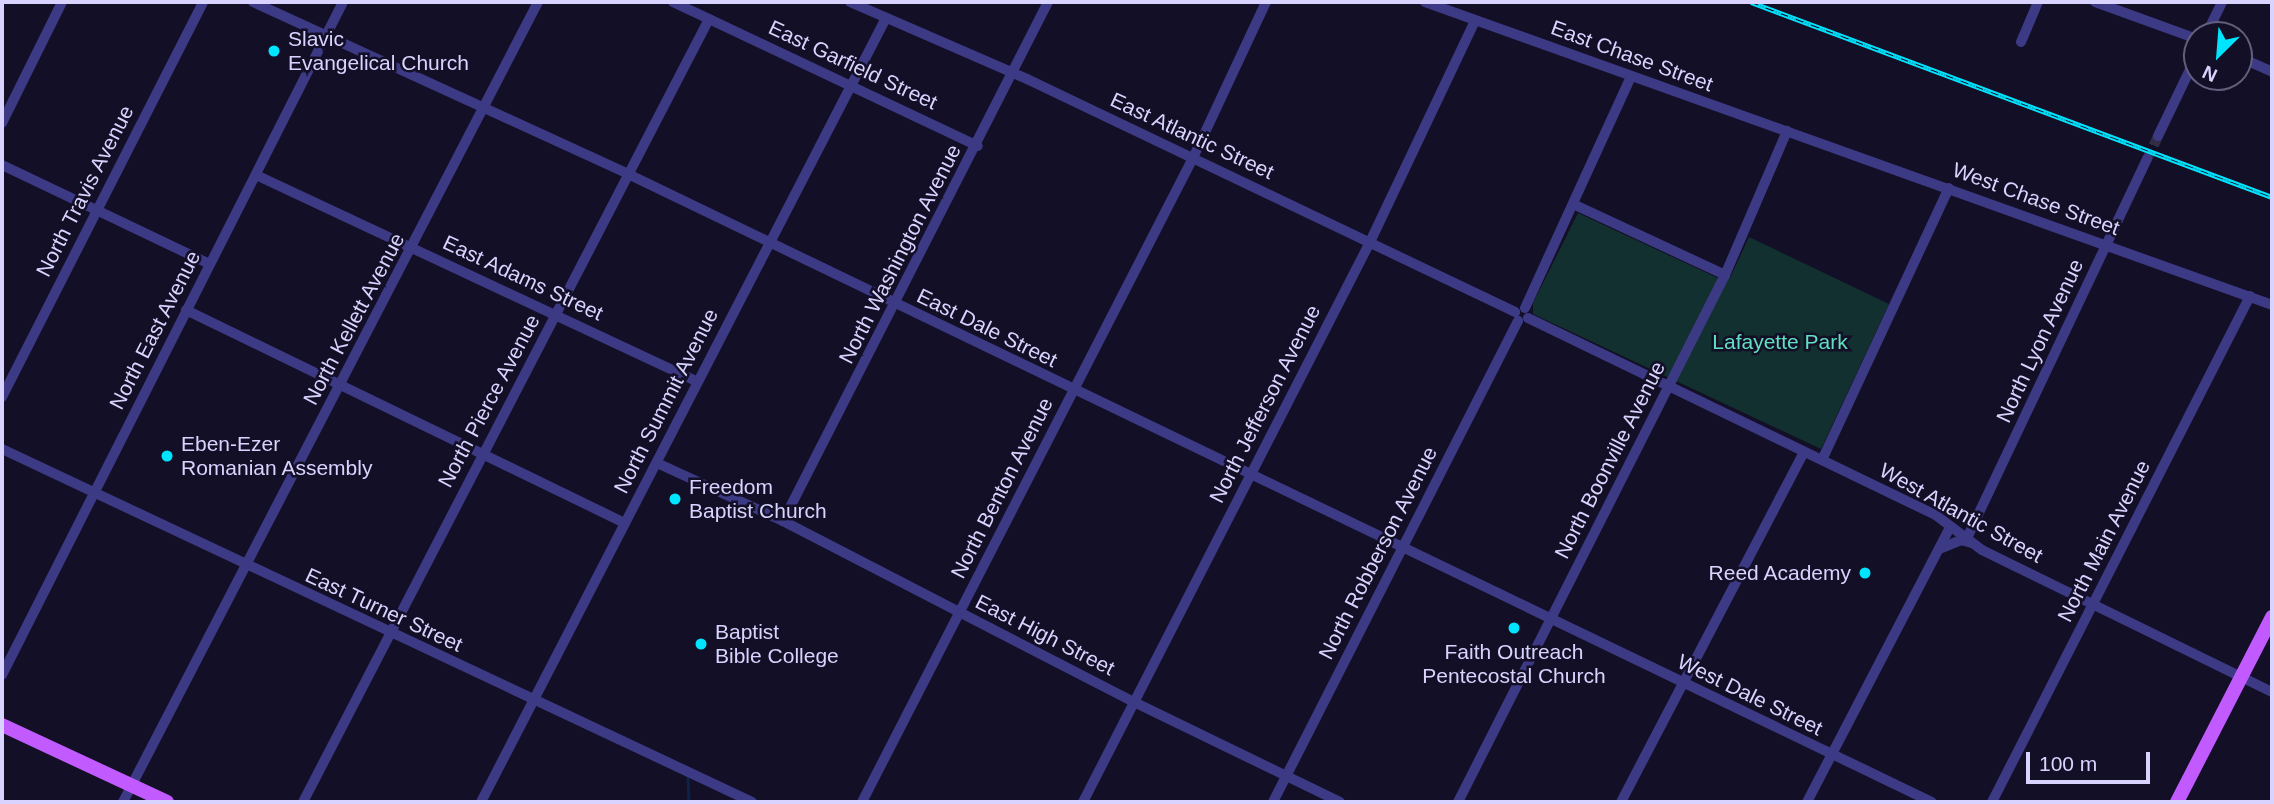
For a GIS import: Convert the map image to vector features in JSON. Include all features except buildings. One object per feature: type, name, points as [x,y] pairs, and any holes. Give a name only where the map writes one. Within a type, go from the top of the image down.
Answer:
[{"type":"main road","points":[[2177,802],[2272,617]]},
{"type":"main road","points":[[2,725],[167,802]]},
{"type":"street","points":[[2,124],[62,2]]},
{"type":"street","name":"North Travis Avenue","points":[[2,397],[203,2]]},
{"type":"street","name":"East Dale Street","points":[[253,2],[628,174],[1073,391],[1552,619]]},
{"type":"street","name":"North East Avenue","points":[[2,676],[343,2]]},
{"type":"street","name":"North Kellett Avenue","points":[[123,802],[247,568],[538,2]]},
{"type":"street","name":"East Garfield Street","points":[[673,2],[978,146]]},
{"type":"street","name":"East Atlantic Street","points":[[850,2],[1014,73],[1668,385]]},
{"type":"street","name":"North Washington Avenue","points":[[783,521],[978,146],[1048,2]]},
{"type":"street","name":"North Benton Avenue","points":[[862,802],[1193,158],[1266,2]]},
{"type":"street","name":"East Chase Street","points":[[1425,2],[1787,131]]},
{"type":"street","points":[[2021,42],[2038,2]]},
{"type":"street","points":[[2095,2],[2183,34]]},
{"type":"street","points":[[2213,21],[2222,2]]},
{"type":"street","name":"North Summit Avenue","points":[[481,802],[886,18]]},
{"type":"street","name":"North Pierce Avenue","points":[[303,802],[709,19]]},
{"type":"street","name":"North Jefferson Avenue","points":[[1083,802],[1370,242],[1475,21]]},
{"type":"street","points":[[2253,63],[2272,72]]},
{"type":"street","name":"North Robberson Avenue","points":[[1273,802],[1522,315],[1632,77]]},
{"type":"street","points":[[2158,136],[2183,84]]},
{"type":"street","name":"West Chase Street","points":[[1787,131],[2272,304]]},
{"type":"street","name":"North Boonville Avenue","points":[[1458,802],[1725,275],[1787,131]]},
{"type":"street","name":"North Lyon Avenue","points":[[1970,541],[2147,159]]},
{"type":"street","points":[[2,164],[210,264]]},
{"type":"street","name":"East Adams Street","points":[[256,175],[697,382]]},
{"type":"street","points":[[1822,460],[1950,188]]},
{"type":"street","points":[[1573,204],[1725,275]]},
{"type":"street","name":"North Main Avenue","points":[[1992,802],[2250,296]]},
{"type":"street","points":[[186,310],[482,456],[625,523]]},
{"type":"street","name":"West Atlantic Street","points":[[1668,385],[1822,460],[2093,605],[2272,692]]},
{"type":"street","name":"East Turner Street","points":[[2,449],[389,635],[752,802]]},
{"type":"street","points":[[1621,802],[1804,452]]},
{"type":"street","name":"East High Street","points":[[657,463],[783,521],[1134,702],[1340,802]]},
{"type":"street","points":[[1807,802],[1950,527]]},
{"type":"street","points":[[1938,549],[1961,540],[1970,541]]},
{"type":"street","name":"West Dale Street","points":[[1552,619],[1831,756],[1932,802]]},
{"type":"green space","name":"Lafayette Park","points":[[1578,213],[1722,280],[1730,278],[1749,237],[1889,304],[1821,449],[1533,314],[1533,303]]},
{"type":"waterway","points":[[688,777],[689,802]]},
{"type":"tunnel","points":[[2147,159],[2158,136]]},
{"type":"railway","points":[[1751,2],[2272,197]]},
{"type":"place","name":"Slavic Evangelical Church","points":[[274,51]]},
{"type":"place","name":"Eben-Ezer Romanian Assembly","points":[[167,456]]},
{"type":"place","name":"Freedom Baptist Church","points":[[675,499]]},
{"type":"place","name":"Reed Academy","points":[[1865,573]]},
{"type":"place","name":"Faith Outreach Pentecostal Church","points":[[1514,628]]},
{"type":"place","name":"Baptist Bible College","points":[[701,644]]}]
